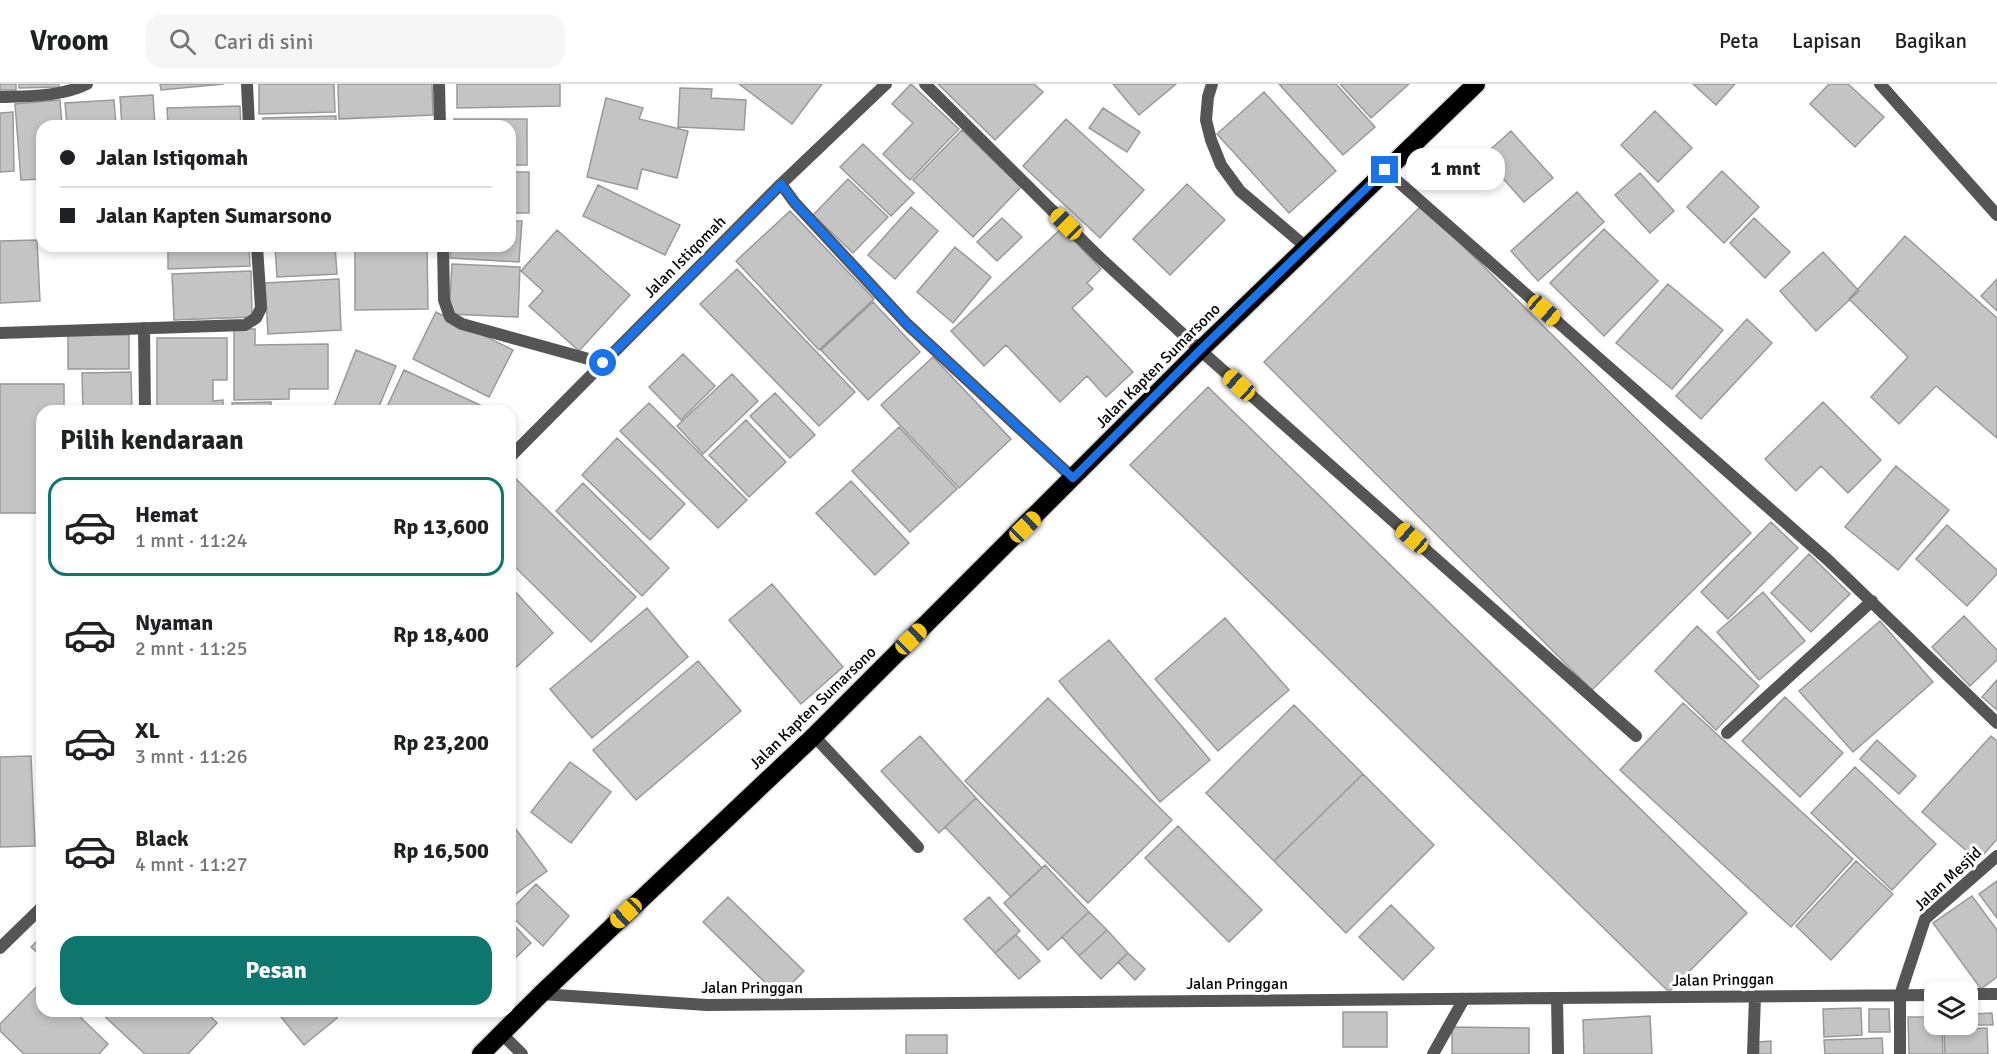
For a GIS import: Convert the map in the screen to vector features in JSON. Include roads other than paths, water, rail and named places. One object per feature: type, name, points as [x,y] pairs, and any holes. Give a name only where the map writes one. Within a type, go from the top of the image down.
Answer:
[{"type":"highway","name":"Jalan Kapten Sumarsono","points":[[482,1054],[541,994],[813,736],[1200,350],[1476,84]]},
{"type":"street","points":[[0,97],[34,96],[77,89],[87,84]]},
{"type":"street","points":[[247,84],[249,120]]},
{"type":"street","points":[[439,84],[440,120]]},
{"type":"street","name":"Jalan Istiqomah","points":[[516,451],[781,184],[886,84]]},
{"type":"street","points":[[925,84],[1097,255],[1200,350],[1636,736]]},
{"type":"street","points":[[1212,84],[1208,96],[1206,120],[1221,165],[1240,191],[1306,247]]},
{"type":"street","points":[[1880,84],[1997,215]]},
{"type":"street","points":[[1385,170],[1828,560],[1997,723]]},
{"type":"street","points":[[781,184],[795,203],[907,324],[1073,478]]},
{"type":"street","points":[[0,333],[245,325],[256,318],[261,308],[257,252]]},
{"type":"street","points":[[443,252],[444,300],[450,317],[462,324],[603,363]]},
{"type":"street","points":[[144,328],[145,405]]},
{"type":"street","points":[[1727,733],[1872,601]]},
{"type":"street","points":[[813,736],[918,847]]},
{"type":"street","name":"Jalan Mesjid","points":[[1900,1054],[1900,995],[1925,919],[1997,856]]},
{"type":"street","points":[[0,948],[36,913]]},
{"type":"street","name":"Jalan Pringgan","points":[[541,994],[707,1005],[1924,994]]},
{"type":"street","points":[[1978,994],[1997,994]]},
{"type":"street","points":[[1753,1054],[1755,996]]},
{"type":"street","points":[[1557,998],[1558,1054]]},
{"type":"street","points":[[1433,1054],[1464,999]]},
{"type":"street","points":[[502,1034],[522,1054]]}]
